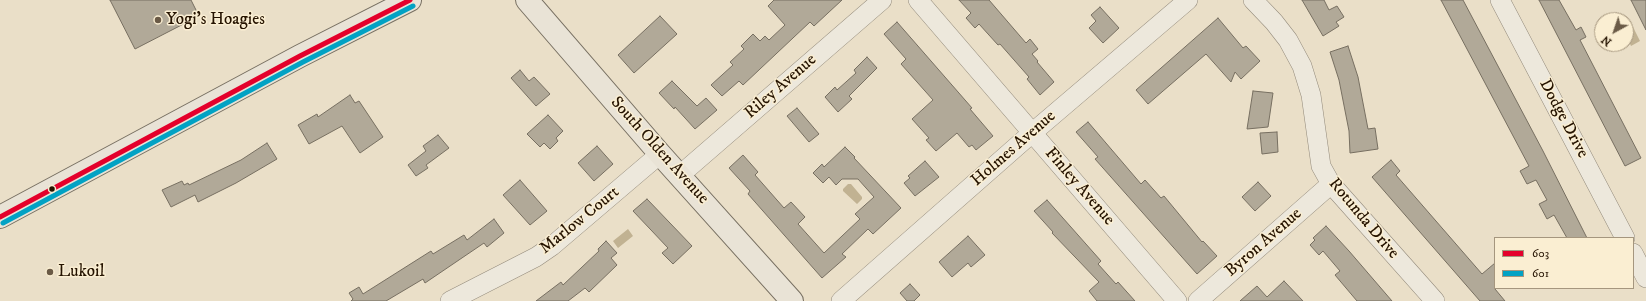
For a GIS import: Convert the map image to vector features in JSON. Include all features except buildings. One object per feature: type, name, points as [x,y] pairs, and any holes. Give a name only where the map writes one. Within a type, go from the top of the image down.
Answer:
[{"type":"main road","points":[[0,216],[300,56],[410,0]]},
{"type":"main road","name":"South Olden Avenue","points":[[527,0],[660,154],[792,301]]},
{"type":"street","name":"Riley Avenue","points":[[680,175],[882,0]]},
{"type":"street","name":"Finley Avenue","points":[[918,0],[1177,301]]},
{"type":"street","name":"Holmes Avenue","points":[[841,301],[1032,132],[1188,0]]},
{"type":"street","name":"Rotunda Drive","points":[[1253,0],[1274,22],[1288,40],[1302,66],[1311,95],[1321,166],[1330,184],[1435,301]]},
{"type":"street","name":"Dodge Drive","points":[[1500,0],[1624,237]]},
{"type":"street","name":"Marlow Court","points":[[450,301],[536,257],[552,246],[660,154]]},
{"type":"street","name":"Byron Avenue","points":[[1198,301],[1330,184]]},
{"type":"street","points":[[1634,255],[1646,278]]},
{"type":"shaded area","points":[[1634,29],[1640,41],[1634,44]]},
{"type":"shaded area","points":[[848,184],[851,184],[862,197],[857,204],[843,191]]},
{"type":"shaded area","points":[[628,229],[633,236],[618,248],[613,241]]},
{"type":"transit line","name":"603","points":[[0,217],[300,56],[410,0]]},
{"type":"transit line","name":"601","points":[[3,223],[303,62],[413,6]]},
{"type":"place","name":"Yogi's Hoagies","points":[[158,20]]},
{"type":"place","name":"Lukoil","points":[[50,272]]}]
